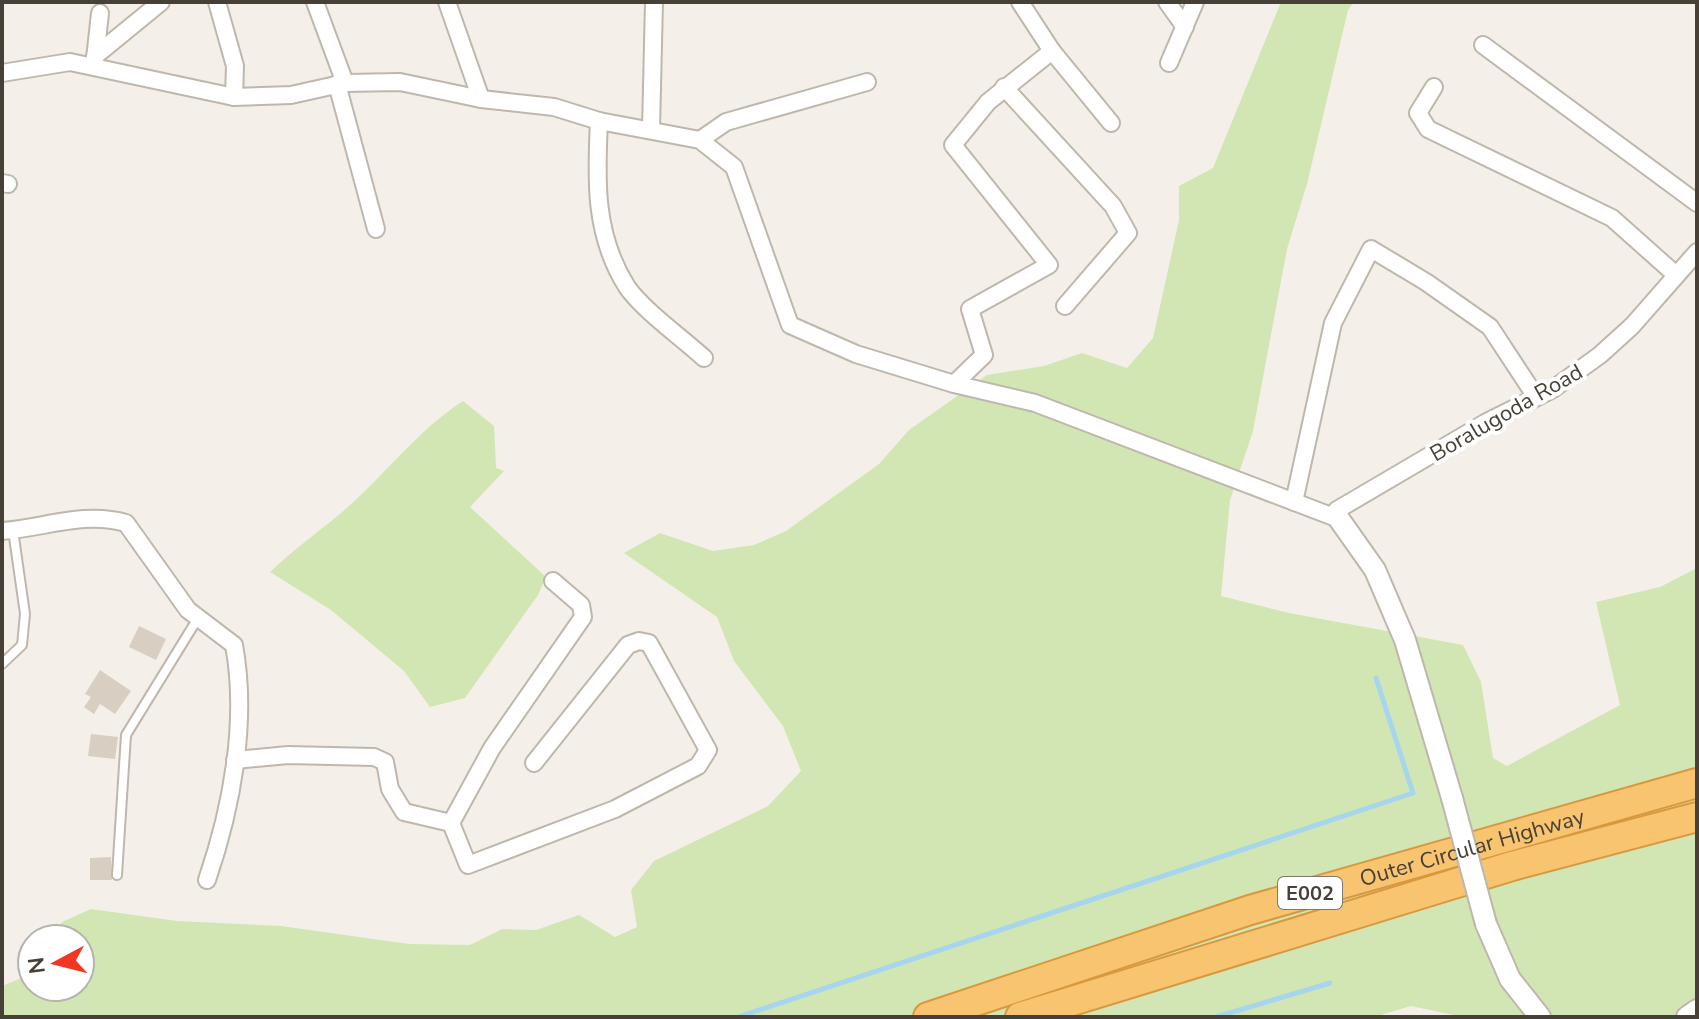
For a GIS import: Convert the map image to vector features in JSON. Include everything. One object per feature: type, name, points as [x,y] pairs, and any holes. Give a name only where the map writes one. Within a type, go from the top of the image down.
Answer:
[{"type":"highway","name":"Outer Circular Highway","points":[[928,1017],[1250,910],[1697,783]]},
{"type":"highway","name":"Outer Circular Highway","points":[[1020,1017],[1512,866],[1697,817]]},
{"type":"street","points":[[94,61],[161,2]]},
{"type":"street","points":[[217,2],[235,66],[234,97]]},
{"type":"street","points":[[315,2],[341,84],[376,229]]},
{"type":"street","points":[[447,2],[481,99]]},
{"type":"street","points":[[651,129],[654,2]]},
{"type":"street","points":[[1020,2],[1052,51],[1111,123]]},
{"type":"street","points":[[1167,2],[1185,27]]},
{"type":"street","points":[[1169,63],[1195,2]]},
{"type":"street","points":[[94,61],[100,13]]},
{"type":"street","points":[[1483,45],[1697,203]]},
{"type":"street","points":[[954,384],[984,355],[970,309],[1049,265],[953,145],[1004,87],[1052,51]]},
{"type":"street","points":[[2,73],[94,61],[234,97],[291,95],[341,84],[400,82],[481,99],[554,107],[599,121],[700,140],[734,167],[790,325],[856,354],[954,384],[1035,403],[1339,519],[1375,570],[1405,640],[1486,924],[1510,979],[1540,1017]]},
{"type":"street","points":[[700,140],[726,122],[867,82]]},
{"type":"street","points":[[1004,87],[1113,206],[1128,233],[1065,306]]},
{"type":"street","points":[[1434,87],[1418,113],[1428,129],[1612,218],[1676,275]]},
{"type":"street","points":[[599,121],[596,178],[602,233],[628,289],[704,358]]},
{"type":"street","points":[[1294,502],[1333,323],[1362,260],[1371,249],[1426,282],[1490,327],[1536,397]]},
{"type":"street","name":"Boralugoda Road","points":[[1339,519],[1337,510],[1553,389],[1600,355],[1655,303],[1697,252]]},
{"type":"street","points":[[8,531],[59,521],[114,519],[126,523],[188,610],[234,645],[239,674],[235,760],[232,786],[207,880]]},
{"type":"street","points":[[451,823],[492,748],[583,617],[581,605],[553,581]]},
{"type":"street","points":[[451,823],[468,865],[478,863],[615,809],[698,766],[708,750],[649,643],[639,641],[628,645],[534,763]]},
{"type":"street","points":[[235,760],[288,755],[374,757],[385,762],[390,789],[404,812],[451,823]]},
{"type":"street","points":[[1687,1017],[1697,1010]]},
{"type":"lane","points":[[2,664],[22,645],[25,614],[8,531]]},
{"type":"lane","points":[[117,875],[126,735],[198,618]]},
{"type":"green space","points":[[1281,2],[1354,2],[1348,10],[1307,184],[1287,249],[1253,431],[1230,500],[1221,596],[1289,613],[1463,645],[1481,682],[1493,758],[1507,766],[1620,705],[1596,602],[1660,587],[1697,568],[1697,1017],[1463,1017],[1411,1006],[1374,1017],[2,1017],[2,986],[16,980],[16,1003],[96,1003],[96,923],[61,923],[91,909],[177,921],[281,926],[409,944],[470,945],[502,929],[536,930],[579,915],[615,937],[637,927],[631,890],[654,861],[768,806],[801,771],[783,726],[734,661],[717,617],[624,553],[660,533],[713,551],[754,545],[786,531],[879,464],[909,430],[987,375],[1044,366],[1082,353],[1127,368],[1153,338],[1179,220],[1179,186],[1213,168]]},
{"type":"green space","points":[[463,401],[494,426],[496,468],[504,471],[470,507],[546,577],[538,595],[465,698],[430,707],[404,671],[331,610],[270,572],[357,499],[430,427]]},
{"type":"building","points":[[139,626],[166,639],[156,660],[129,647]]},
{"type":"building","points":[[100,670],[131,691],[115,714],[100,704],[94,714],[84,707],[91,697],[85,694]]},
{"type":"building","points":[[91,734],[118,737],[115,759],[88,756]]},
{"type":"building","points":[[111,857],[112,880],[90,880],[90,858]]},
{"type":"waterway","points":[[738,1017],[1413,793],[1376,678]]},
{"type":"waterway","points":[[1216,1017],[1330,983]]}]
